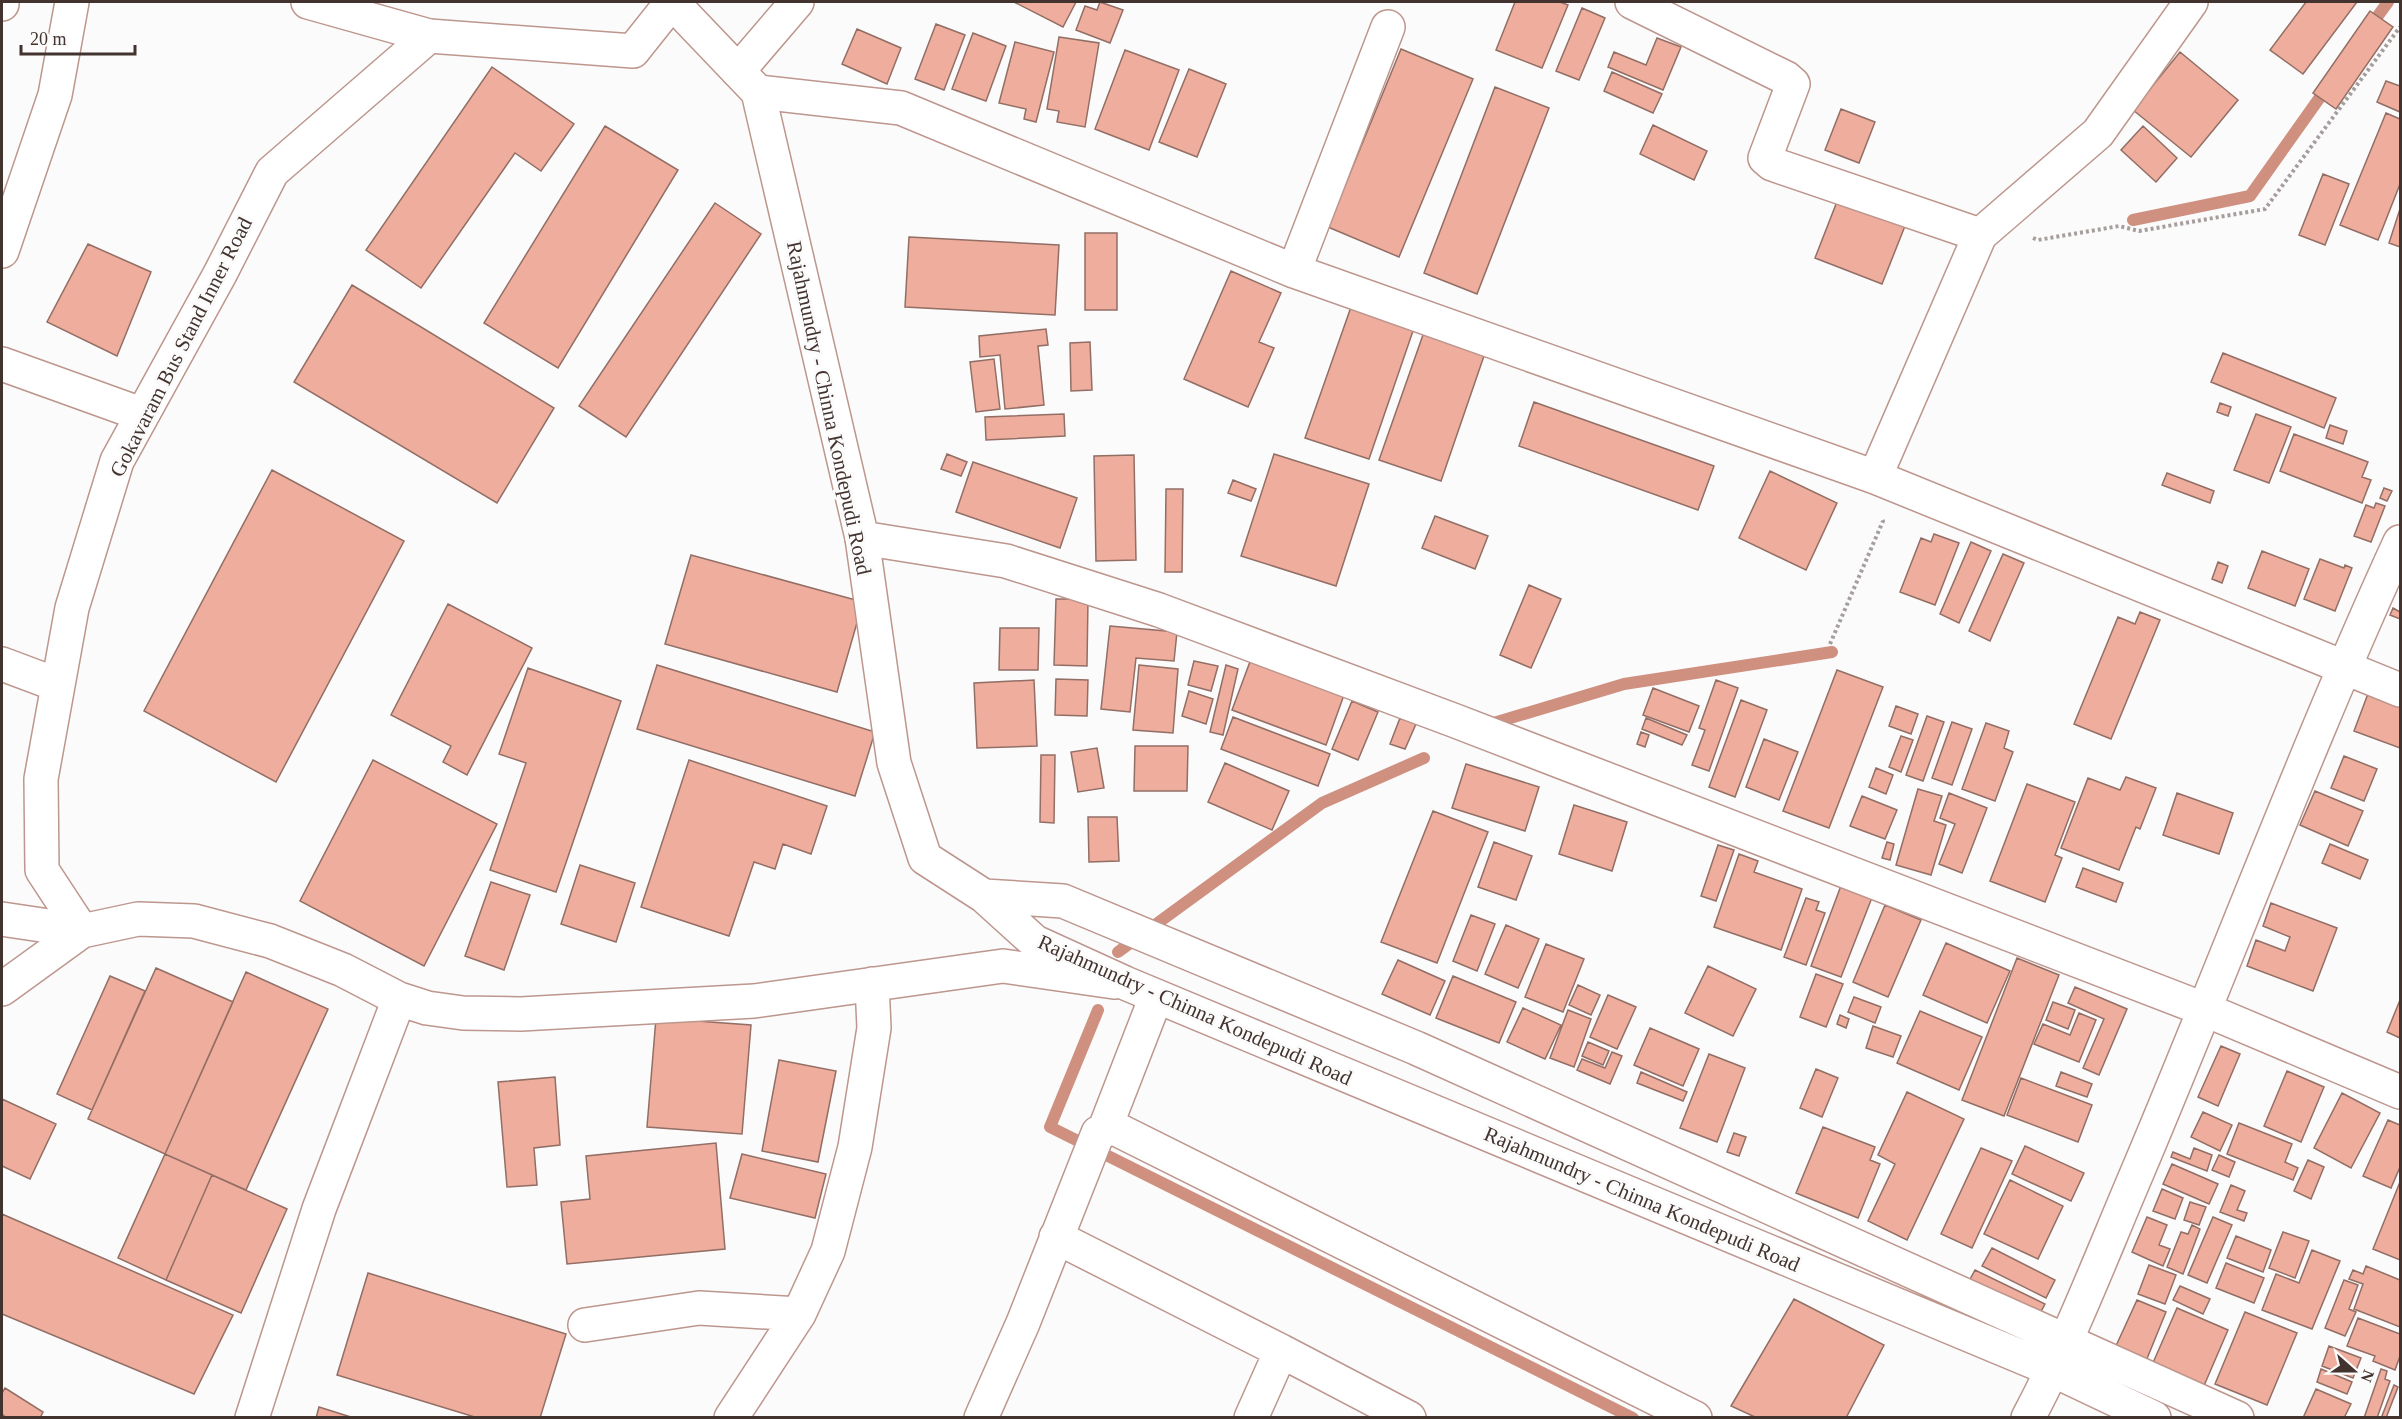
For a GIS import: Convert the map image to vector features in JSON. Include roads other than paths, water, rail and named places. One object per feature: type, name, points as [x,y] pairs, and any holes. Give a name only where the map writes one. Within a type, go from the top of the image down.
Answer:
[{"type":"street","points":[[2,251],[55,95],[72,2]]},
{"type":"street","points":[[308,2],[429,36],[633,51],[672,2],[748,82],[902,108],[1294,271],[1875,477],[2400,690]]},
{"type":"street","points":[[748,82],[797,2]]},
{"type":"street","points":[[1632,2],[1786,78],[1793,84],[1765,158],[1772,164],[1989,228]]},
{"type":"street","points":[[1875,477],[1989,228],[2098,134],[2191,2]]},
{"type":"street","points":[[1294,271],[1388,27]]},
{"type":"street","name":"Gokavaram Bus Stand Inner Road","points":[[82,931],[42,870],[41,778],[72,608],[117,461],[220,274],[272,171],[429,36]]},
{"type":"street","name":"Rajahmundry - Chinna Kondepudi Road","points":[[748,82],[862,538],[894,764],[925,858],[984,896],[1035,942],[1156,997],[2053,1370],[2154,1418]]},
{"type":"street","points":[[2,364],[141,414]]},
{"type":"street","points":[[862,538],[1006,561],[1160,610],[1453,720],[2206,1010],[2400,1092]]},
{"type":"street","points":[[2028,1418],[2066,1341],[2206,1010],[2344,666],[2400,542]]},
{"type":"street","points":[[2,664],[58,685]]},
{"type":"street","points":[[984,896],[1063,901],[1416,1048],[2236,1418]]},
{"type":"street","points":[[2,919],[82,931],[138,920],[194,921],[270,941],[343,970],[399,999],[427,1008],[463,1012],[521,1014],[754,1001],[1003,966],[1125,983]]},
{"type":"street","points":[[2,989],[82,931]]},
{"type":"street","points":[[731,1418],[800,1314],[828,1251],[855,1147],[874,1028],[872,984]]},
{"type":"street","points":[[1104,1131],[1156,997]]},
{"type":"street","points":[[252,1418],[319,1209],[399,999]]},
{"type":"street","points":[[981,1418],[1023,1323],[1098,1133],[1112,1127],[1695,1418]]},
{"type":"street","points":[[1056,1238],[1409,1418]]},
{"type":"street","points":[[585,1325],[699,1308],[800,1314]]},
{"type":"street","points":[[1251,1418],[1281,1351]]},
{"type":"waterway","points":[[2369,28],[2388,2]]},
{"type":"waterway","points":[[2133,220],[2250,196],[2328,86]]},
{"type":"waterway","points":[[1487,725],[1624,684],[1832,652]]},
{"type":"waterway","points":[[1118,952],[1322,803],[1424,758]]},
{"type":"waterway","points":[[1098,1010],[1050,1127],[1633,1418]]}]
